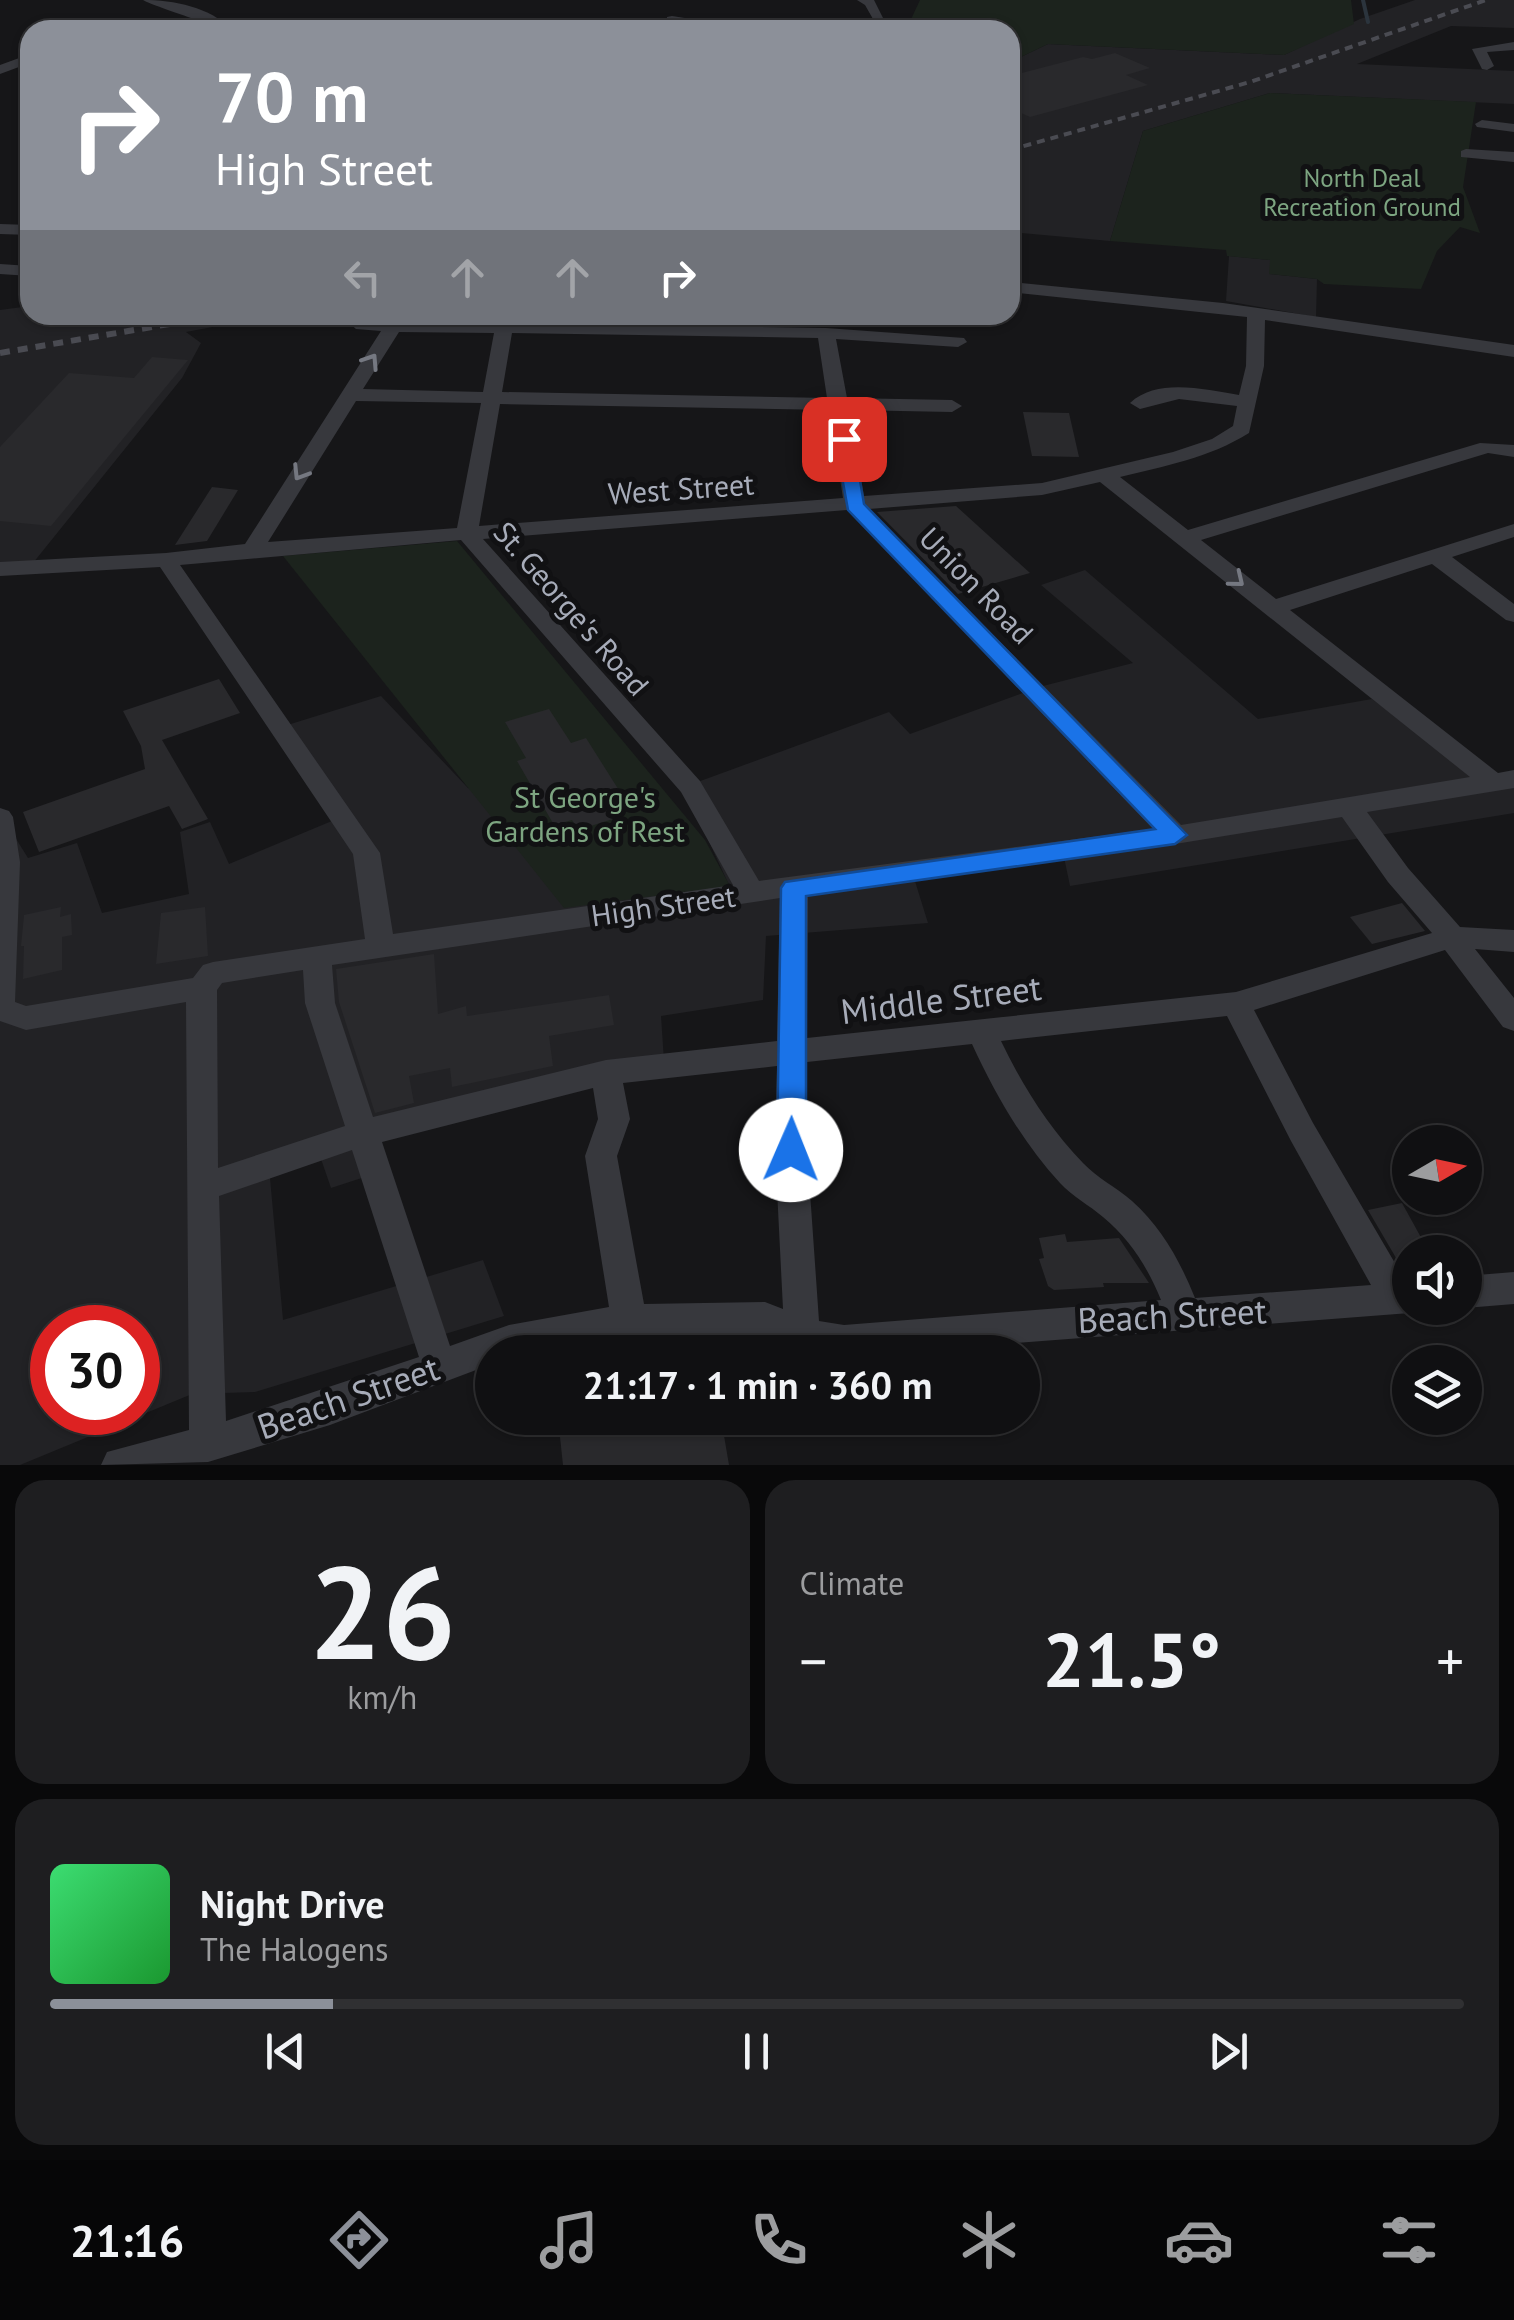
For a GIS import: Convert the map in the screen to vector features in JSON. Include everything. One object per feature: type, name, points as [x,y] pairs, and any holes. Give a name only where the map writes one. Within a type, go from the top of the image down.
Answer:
[{"type":"street","points":[[150,0],[213,20]]},
{"type":"street","points":[[863,0],[870,3],[880,20]]},
{"type":"street","points":[[208,16],[224,7]]},
{"type":"street","points":[[1487,66],[1479,49],[1514,46]]},
{"type":"street","points":[[1482,124],[1514,128]]},
{"type":"street","points":[[1466,154],[1514,156]]},
{"type":"street","points":[[1020,289],[1256,314],[1514,351]]},
{"type":"street","name":"West Street","points":[[0,569],[166,560],[252,550],[1042,489],[1106,476],[1220,443],[1242,429],[1255,366],[1256,314]]},
{"type":"street","points":[[388,325],[613,325]]},
{"type":"street","points":[[686,325],[958,342]]},
{"type":"street","points":[[252,550],[394,326]]},
{"type":"street","name":"St. George's Road","points":[[504,327],[467,534],[690,787],[752,892]]},
{"type":"street","points":[[826,333],[855,506]]},
{"type":"street","points":[[1133,406],[1173,392],[1248,402]]},
{"type":"street","points":[[349,395],[952,406]]},
{"type":"street","points":[[1185,538],[1488,447],[1514,451]]},
{"type":"street","points":[[1106,476],[1272,608],[1503,781]]},
{"type":"street","name":"Union Road","points":[[855,506],[1175,835]]},
{"type":"street","points":[[1272,608],[1514,530]]},
{"type":"street","points":[[1434,554],[1514,615]]},
{"type":"street","points":[[166,560],[366,852],[381,946]]},
{"type":"street","name":"High Street","points":[[0,1009],[26,1018],[202,988],[214,973],[317,956],[1175,835],[1503,781]]},
{"type":"street","points":[[1348,806],[1514,1019]]},
{"type":"street","points":[[0,816],[6,862],[0,1009]]},
{"type":"street","points":[[794,888],[791,1150],[802,1334]]},
{"type":"street","name":"Middle Street","points":[[202,1187],[364,1134],[606,1072],[1236,1004],[1452,936],[1514,941]]},
{"type":"street","points":[[317,956],[320,1003],[439,1365]]},
{"type":"street","points":[[202,988],[199,1023],[208,1444]]},
{"type":"street","points":[[1236,1004],[1302,1132],[1392,1280]]},
{"type":"street","points":[[982,1031],[1007,1088],[1030,1122],[1075,1178],[1121,1211],[1165,1262],[1184,1316]]},
{"type":"street","points":[[606,1072],[614,1120],[601,1156],[629,1320]]},
{"type":"street","points":[[1482,1291],[1514,1288]]},
{"type":"street","name":"Beach Street","points":[[120,1465],[208,1444],[330,1407],[509,1341],[629,1320],[765,1318],[802,1334],[844,1341],[1034,1323],[1184,1316],[1392,1299]]},
{"type":"shaded area","points":[[1415,0],[1514,0],[1514,28],[1451,26],[1357,64],[1514,71],[1514,104],[1270,93],[1143,131],[1110,241],[1020,233],[1020,57],[1048,44],[1284,55],[1360,19]]},
{"type":"shaded area","points":[[1229,256],[1270,260],[1270,274],[1317,279],[1316,317],[1226,301]]},
{"type":"shaded area","points":[[20,307],[20,325],[223,325],[186,332],[201,343],[182,378],[33,563],[0,574],[0,310]]},
{"type":"shaded area","points":[[1085,570],[1258,719],[1372,699],[1478,777],[1514,771],[1514,813],[1070,886],[1064,857],[914,878],[928,923],[766,936],[763,1000],[661,1016],[664,1061],[365,1133],[377,1173],[331,1188],[320,1156],[270,1178],[283,1320],[483,1260],[504,1316],[255,1392],[192,1394],[160,1407],[160,1305],[30,1305],[30,1435],[93,1435],[20,1465],[0,1465],[0,813],[28,858],[77,843],[102,913],[189,894],[180,832],[210,822],[229,864],[339,818],[281,727],[381,696],[468,788],[729,885],[684,787],[889,712],[910,734],[1039,687],[1133,663],[1041,585]]},
{"type":"green space","points":[[920,0],[1351,0],[1354,24],[1284,55],[1048,44],[1020,57],[1020,20],[911,20]]},
{"type":"green space","name":"North Deal Recreation Ground","points":[[1270,93],[1476,102],[1463,187],[1480,233],[1460,227],[1437,251],[1421,289],[1324,284],[1317,279],[1269,274],[1270,260],[1227,256],[1226,250],[1110,241],[1143,131]]},
{"type":"green space","name":"St George's Gardens of Rest","points":[[457,541],[705,840],[730,886],[564,908],[283,556]]},
{"type":"building","points":[[1115,53],[1150,68],[1126,75],[1148,85],[1030,117],[1020,112],[1020,73],[1083,57],[1092,59]]},
{"type":"building","points":[[152,357],[188,360],[51,526],[0,521],[0,447],[69,373],[134,378]]},
{"type":"building","points":[[1023,412],[1069,413],[1079,457],[1032,456]]},
{"type":"building","points":[[212,487],[238,490],[207,541],[175,545]]},
{"type":"building","points":[[956,506],[1030,573],[958,594],[877,512]]},
{"type":"building","points":[[219,679],[240,713],[162,740],[208,819],[182,829],[169,806],[39,852],[23,812],[145,769],[141,746],[123,711]]},
{"type":"building","points":[[549,709],[571,743],[586,738],[627,803],[611,809],[616,818],[578,830],[572,820],[554,825],[517,761],[526,758],[505,722]]},
{"type":"building","points":[[1402,903],[1425,931],[1372,944],[1350,917]]},
{"type":"building","points":[[61,907],[60,917],[71,914],[72,935],[62,937],[62,970],[23,979],[24,915]]},
{"type":"building","points":[[205,907],[208,956],[156,964],[161,913]]},
{"type":"building","points":[[434,954],[438,1014],[466,1006],[467,1016],[609,995],[614,1025],[549,1036],[553,1066],[452,1087],[450,1068],[409,1076],[414,1103],[375,1113],[339,1002],[336,969]]},
{"type":"building","points":[[1392,1205],[1392,1215],[1409,1215],[1420,1235],[1392,1235],[1392,1251],[1368,1210]]},
{"type":"building","points":[[1065,1234],[1067,1242],[1119,1238],[1149,1283],[1103,1283],[1104,1287],[1054,1290],[1048,1286],[1039,1259],[1044,1258],[1039,1238]]},
{"type":"building","points":[[560,1435],[724,1435],[729,1465],[563,1465]]},
{"type":"waterway","points":[[1363,0],[1368,22]]},
{"type":"railway","points":[[1020,147],[1250,82],[1486,0]]},
{"type":"railway","points":[[0,353],[164,325]]},
{"type":"route","points":[[791,1150],[794,888],[1175,835],[855,506],[844,439]]}]
